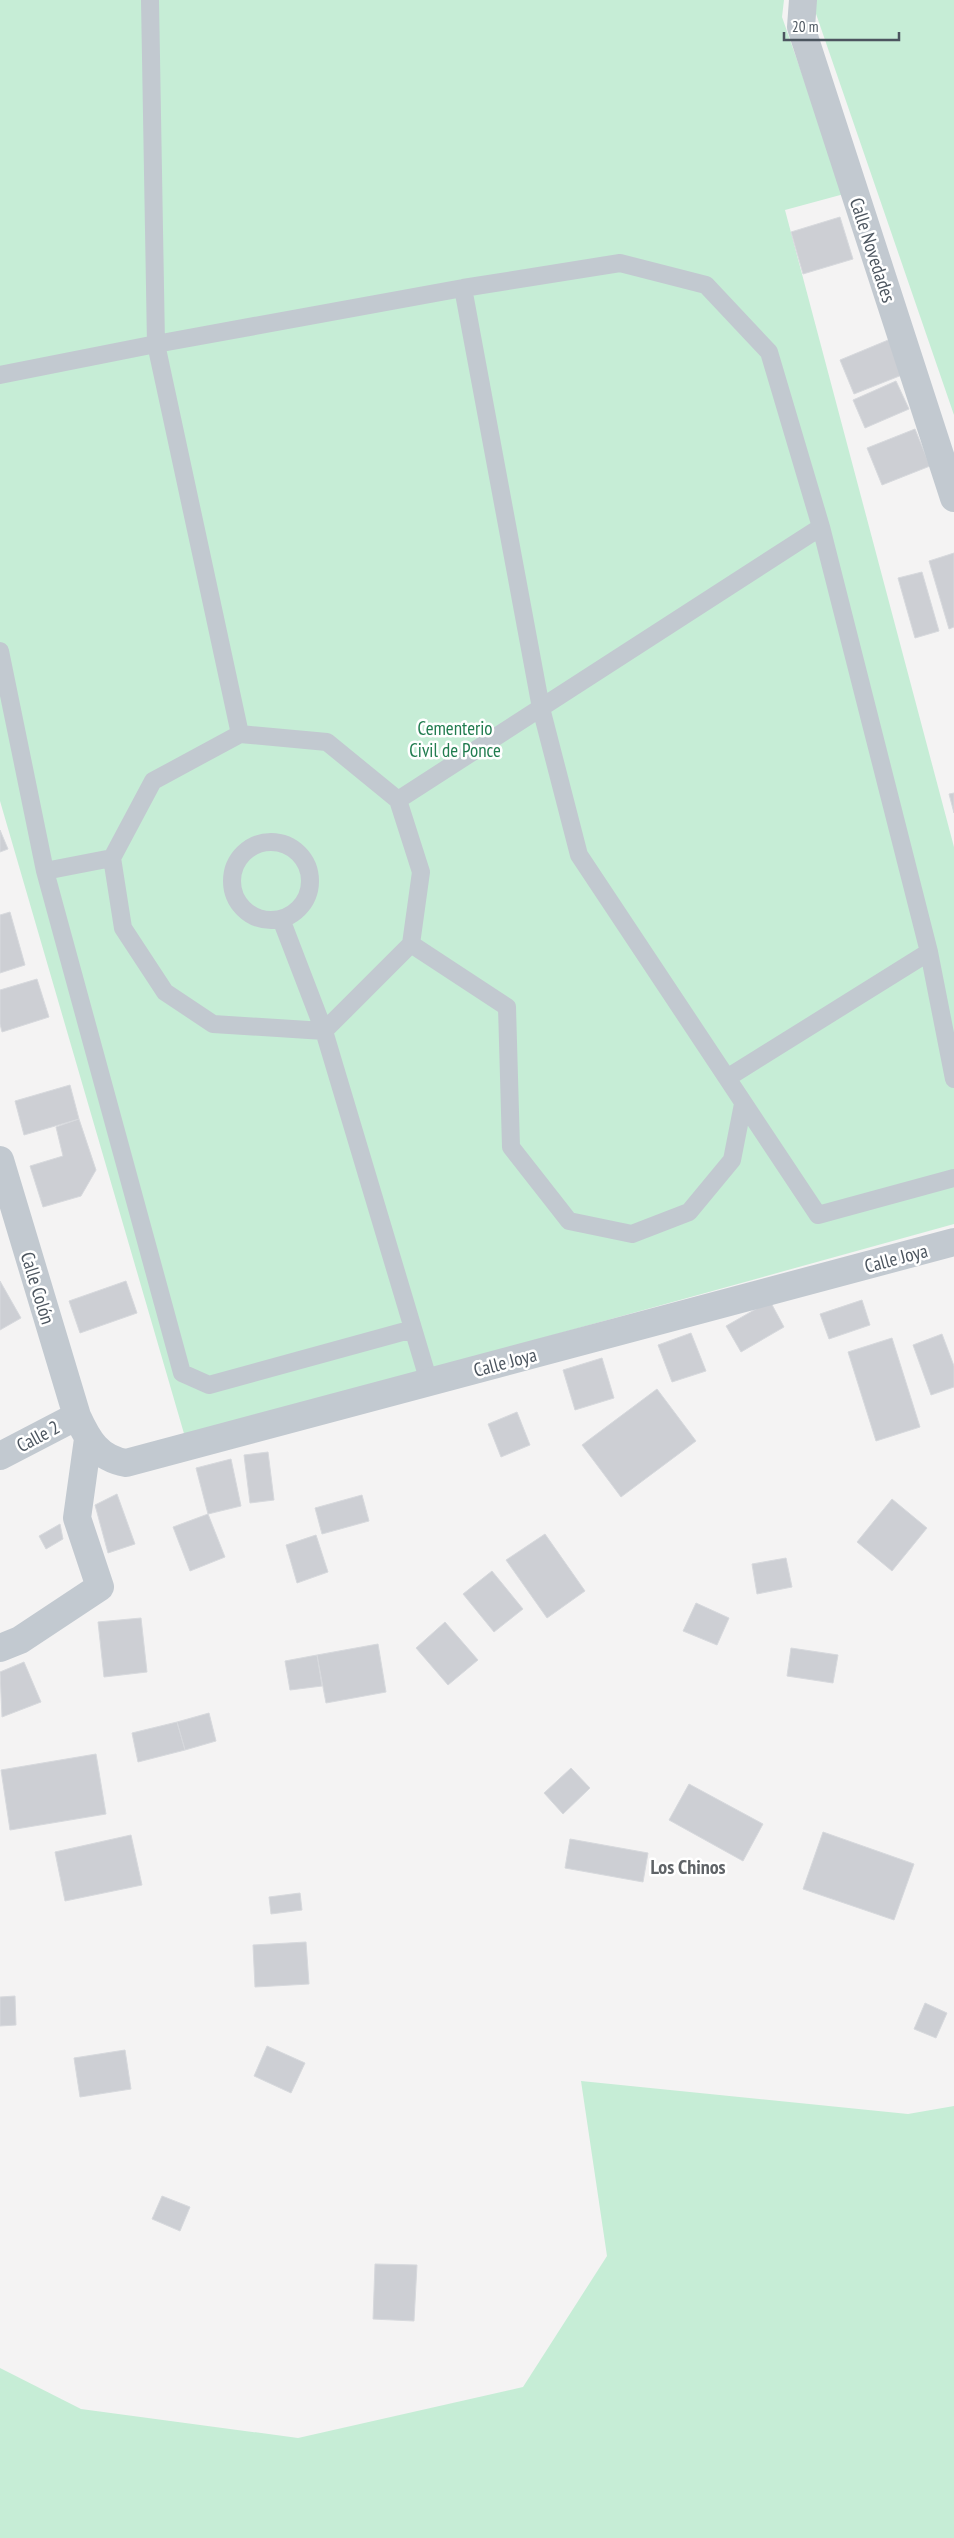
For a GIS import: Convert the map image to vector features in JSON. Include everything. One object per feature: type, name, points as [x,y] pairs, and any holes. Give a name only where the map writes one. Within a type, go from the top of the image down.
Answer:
[{"type":"street","name":"Calle Novedades","points":[[803,0],[801,27],[954,498]]},
{"type":"street","name":"Calle Colón","points":[[0,1160],[82,1427]]},
{"type":"street","name":"Calle Joya","points":[[82,1427],[102,1455],[112,1460],[126,1463],[954,1242]]},
{"type":"street","name":"Calle 2","points":[[0,1456],[82,1427]]},
{"type":"street","points":[[0,1648],[20,1640],[100,1587],[77,1518],[82,1427]]},
{"type":"lane","points":[[150,0],[156,344],[240,734]]},
{"type":"lane","points":[[0,375],[156,344],[463,288],[620,262],[706,285],[769,352],[821,527],[929,952],[954,1079]]},
{"type":"lane","points":[[463,288],[541,708],[579,855],[818,1215],[954,1178]]},
{"type":"lane","points":[[398,800],[821,527]]},
{"type":"lane","points":[[0,651],[45,871],[182,1373],[209,1385],[413,1329]]},
{"type":"lane","points":[[240,734],[327,742],[398,800],[421,872],[410,944],[324,1031],[214,1024],[165,992],[122,928],[112,858],[153,781],[240,734]]},
{"type":"lane","points":[[272,843],[289,847],[303,859],[308,870],[310,882],[301,905],[292,914],[281,919],[268,920],[255,917],[244,909],[236,899],[232,886],[233,873],[237,861],[246,851],[258,845],[272,843]]},
{"type":"lane","points":[[45,871],[112,858]]},
{"type":"lane","points":[[281,919],[324,1031],[429,1382]]},
{"type":"lane","points":[[410,944],[507,1007],[510,1147],[569,1221],[632,1234],[689,1212],[732,1160],[743,1104]]},
{"type":"lane","points":[[727,1078],[929,952]]},
{"type":"green space","name":"Cementerio Civil de Ponce","points":[[0,0],[784,0],[782,17],[844,194],[785,210],[954,847],[954,1224],[185,1437],[0,801]]},
{"type":"green space","points":[[815,0],[954,0],[954,415],[814,8]]},
{"type":"green space","points":[[581,2081],[908,2114],[954,2106],[954,2538],[0,2538],[0,2368],[81,2409],[298,2438],[523,2387],[607,2256]]},
{"type":"building","points":[[840,217],[853,259],[803,274],[791,232]]},
{"type":"building","points":[[893,338],[907,373],[854,394],[840,360]]},
{"type":"building","points":[[896,381],[909,409],[865,428],[853,400]]},
{"type":"building","points":[[915,429],[930,466],[882,485],[867,448]]},
{"type":"building","points":[[954,553],[954,627],[949,629],[929,561]]},
{"type":"building","points":[[922,572],[939,631],[915,638],[898,578]]},
{"type":"building","points":[[954,793],[954,813],[949,794]]},
{"type":"building","points":[[0,830],[8,849],[0,852]]},
{"type":"building","points":[[10,912],[25,965],[0,973],[0,915]]},
{"type":"building","points":[[37,979],[49,1017],[2,1032],[0,1024],[0,990]]},
{"type":"building","points":[[70,1085],[79,1119],[24,1135],[15,1101]]},
{"type":"building","points":[[79,1119],[96,1170],[81,1196],[43,1207],[30,1166],[63,1156],[56,1127]]},
{"type":"building","points":[[0,1281],[21,1318],[0,1330]]},
{"type":"building","points":[[126,1281],[137,1313],[80,1333],[69,1301]]},
{"type":"building","points":[[862,1300],[870,1325],[829,1339],[820,1314]]},
{"type":"building","points":[[770,1301],[784,1327],[741,1352],[726,1326]]},
{"type":"building","points":[[691,1333],[706,1371],[672,1382],[658,1345]]},
{"type":"building","points":[[942,1334],[954,1366],[954,1387],[931,1395],[913,1345]]},
{"type":"building","points":[[892,1338],[920,1427],[876,1441],[848,1352]]},
{"type":"building","points":[[602,1358],[614,1398],[575,1410],[563,1370]]},
{"type":"building","points":[[657,1389],[696,1441],[621,1497],[582,1445]]},
{"type":"building","points":[[517,1412],[530,1445],[501,1457],[488,1424]]},
{"type":"building","points":[[268,1452],[274,1500],[250,1503],[244,1455]]},
{"type":"building","points":[[231,1459],[241,1506],[208,1514],[196,1468]]},
{"type":"building","points":[[117,1494],[135,1544],[108,1553],[95,1505]]},
{"type":"building","points":[[362,1495],[369,1521],[322,1534],[315,1508]]},
{"type":"building","points":[[892,1499],[927,1528],[892,1571],[857,1542]]},
{"type":"building","points":[[208,1514],[225,1557],[190,1571],[173,1527]]},
{"type":"building","points":[[60,1524],[63,1539],[46,1549],[39,1536]]},
{"type":"building","points":[[545,1534],[585,1591],[547,1618],[506,1560]]},
{"type":"building","points":[[316,1535],[328,1572],[297,1583],[286,1545]]},
{"type":"building","points":[[786,1558],[792,1587],[757,1594],[752,1564]]},
{"type":"building","points":[[492,1571],[523,1609],[494,1632],[463,1594]]},
{"type":"building","points":[[696,1603],[729,1618],[717,1645],[683,1631]]},
{"type":"building","points":[[141,1618],[147,1672],[104,1677],[98,1622]]},
{"type":"building","points":[[445,1622],[478,1660],[448,1685],[416,1648]]},
{"type":"building","points":[[378,1644],[386,1692],[326,1703],[317,1655]]},
{"type":"building","points":[[791,1648],[838,1655],[833,1683],[787,1676]]},
{"type":"building","points":[[317,1655],[322,1686],[290,1690],[285,1661]]},
{"type":"building","points":[[24,1662],[41,1702],[2,1717],[0,1672]]},
{"type":"building","points":[[209,1713],[216,1741],[185,1750],[177,1722]]},
{"type":"building","points":[[177,1722],[185,1750],[138,1762],[132,1733]]},
{"type":"building","points":[[96,1754],[106,1814],[10,1830],[1,1770]]},
{"type":"building","points":[[571,1768],[590,1788],[563,1814],[544,1793]]},
{"type":"building","points":[[689,1784],[763,1824],[743,1861],[669,1820]]},
{"type":"building","points":[[823,1832],[914,1864],[894,1920],[803,1889]]},
{"type":"building","points":[[131,1835],[142,1885],[65,1901],[55,1852]]},
{"type":"building","points":[[570,1839],[648,1853],[643,1882],[565,1868]]},
{"type":"building","points":[[300,1893],[302,1910],[271,1914],[269,1897]]},
{"type":"building","points":[[306,1942],[309,1984],[255,1987],[253,1945]]},
{"type":"building","points":[[15,1996],[16,2025],[0,2026],[0,1997]]},
{"type":"building","points":[[925,2003],[947,2013],[936,2038],[914,2029]]},
{"type":"building","points":[[267,2046],[305,2063],[291,2093],[254,2076]]},
{"type":"building","points":[[125,2050],[131,2089],[80,2097],[74,2058]]},
{"type":"building","points":[[162,2196],[190,2207],[180,2231],[152,2219]]},
{"type":"building","points":[[375,2264],[417,2265],[414,2321],[373,2319]]},
{"type":"district","name":"Los Chinos","points":[[688,1867]]}]
